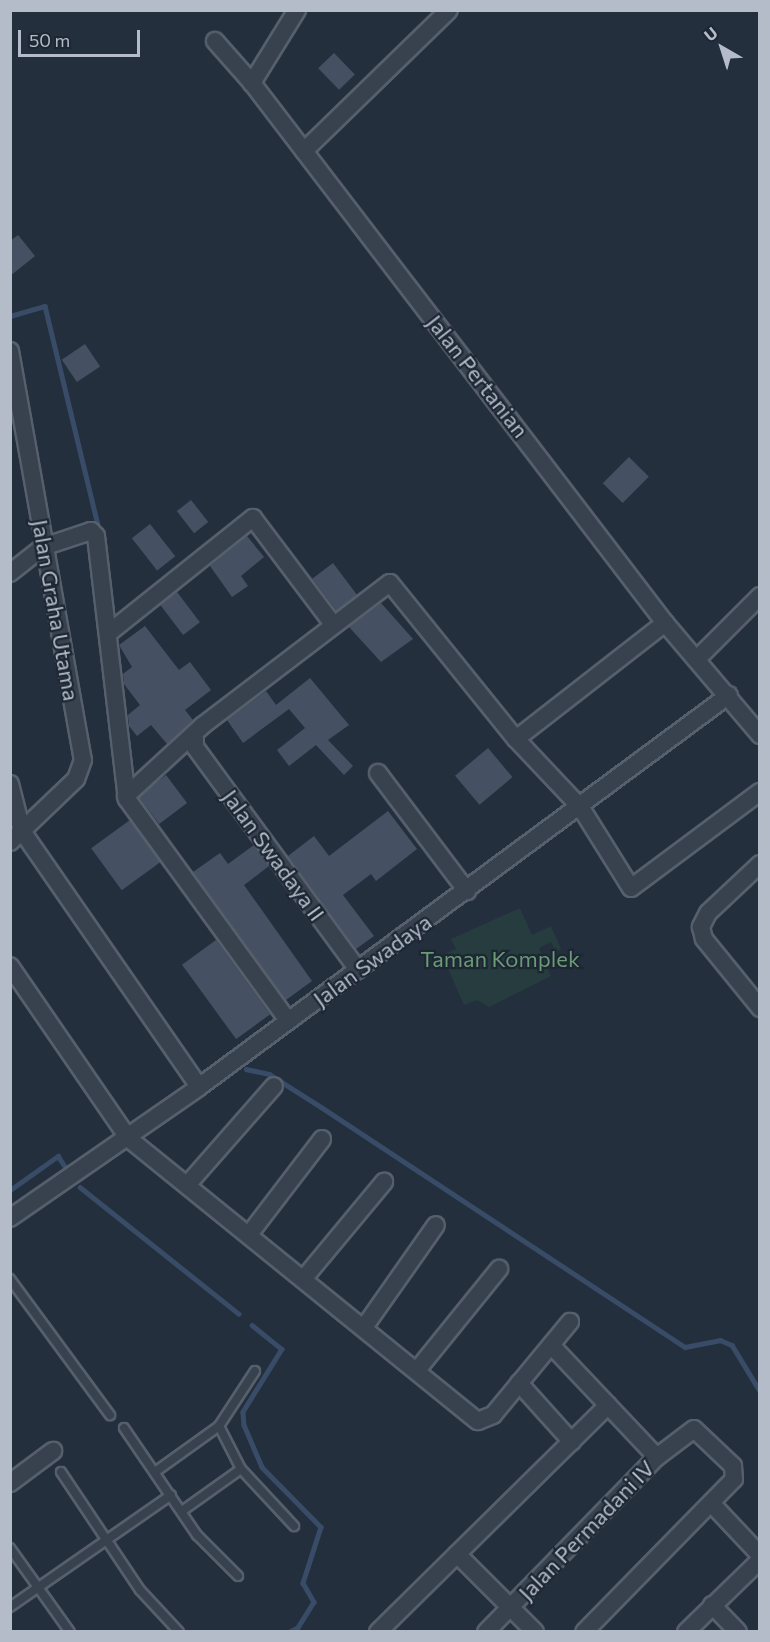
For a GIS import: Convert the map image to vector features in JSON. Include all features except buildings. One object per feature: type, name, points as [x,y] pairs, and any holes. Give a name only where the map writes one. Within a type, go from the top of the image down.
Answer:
[{"type":"street","points":[[252,83],[297,10]]},
{"type":"street","points":[[304,150],[449,10]]},
{"type":"street","name":"Jalan Pertanian","points":[[215,41],[252,83],[304,150],[665,623],[729,695],[759,735]]},
{"type":"street","name":"Jalan Graha Utama","points":[[10,351],[43,547],[83,760],[76,779],[16,836]]},
{"type":"street","points":[[110,632],[253,518],[333,624]]},
{"type":"street","points":[[10,573],[43,547],[85,533],[98,542],[110,632],[126,796],[288,1021]]},
{"type":"street","points":[[126,796],[195,738],[202,726],[383,585],[394,583],[516,739],[581,808],[632,888],[759,792]]},
{"type":"street","points":[[697,659],[759,596]]},
{"type":"street","points":[[516,739],[665,623]]},
{"type":"street","name":"Jalan Swadaya","points":[[10,1218],[200,1087],[581,808],[729,695]]},
{"type":"street","name":"Jalan Swadaya II","points":[[195,738],[195,747],[358,970]]},
{"type":"street","points":[[378,773],[467,891]]},
{"type":"street","points":[[10,784],[16,836],[200,1087]]},
{"type":"street","points":[[757,873],[708,914],[701,927],[704,939],[759,1008]]},
{"type":"street","points":[[10,966],[128,1138],[251,1232],[478,1421],[494,1415],[570,1322]]},
{"type":"street","points":[[188,1184],[274,1086]]},
{"type":"street","points":[[251,1232],[322,1139]]},
{"type":"street","points":[[305,1277],[384,1182]]},
{"type":"street","points":[[365,1326],[436,1225]]},
{"type":"street","points":[[418,1369],[499,1269]]},
{"type":"street","points":[[551,1345],[657,1457]]},
{"type":"street","points":[[519,1383],[572,1442]]},
{"type":"street","points":[[378,1632],[608,1405]]},
{"type":"street","name":"Jalan Permadani IV","points":[[486,1632],[657,1457],[688,1430],[698,1431],[736,1470],[734,1479],[711,1503]]},
{"type":"street","points":[[10,1484],[53,1451]]},
{"type":"street","points":[[584,1632],[711,1503],[759,1555]]},
{"type":"street","points":[[457,1554],[534,1632]]},
{"type":"street","points":[[686,1632],[759,1560]]},
{"type":"street","points":[[712,1605],[738,1632]]},
{"type":"lane","points":[[10,1279],[110,1415]]},
{"type":"lane","points":[[155,1472],[219,1426],[255,1371]]},
{"type":"lane","points":[[219,1426],[241,1469],[294,1526]]},
{"type":"lane","points":[[124,1428],[182,1511],[238,1576]]},
{"type":"lane","points":[[182,1511],[241,1469]]},
{"type":"lane","points":[[61,1472],[106,1540],[179,1632]]},
{"type":"lane","points":[[10,1607],[171,1495]]},
{"type":"lane","points":[[10,1548],[70,1632]]},
{"type":"green space","name":"Taman Komplek","points":[[520,908],[532,935],[551,926],[561,949],[556,952],[551,942],[539,948],[551,976],[489,1007],[477,1000],[464,1005],[442,955],[456,949],[451,939]]},
{"type":"waterway","points":[[10,316],[45,306],[99,530]]},
{"type":"waterway","points":[[246,1069],[269,1074],[685,1347],[720,1340],[732,1345],[760,1391]]},
{"type":"waterway","points":[[10,1190],[58,1156],[64,1165]]},
{"type":"waterway","points":[[80,1187],[239,1314]]},
{"type":"waterway","points":[[252,1325],[282,1349],[243,1412],[244,1425],[262,1467],[321,1527],[303,1583],[314,1602],[298,1628],[290,1632]]}]
